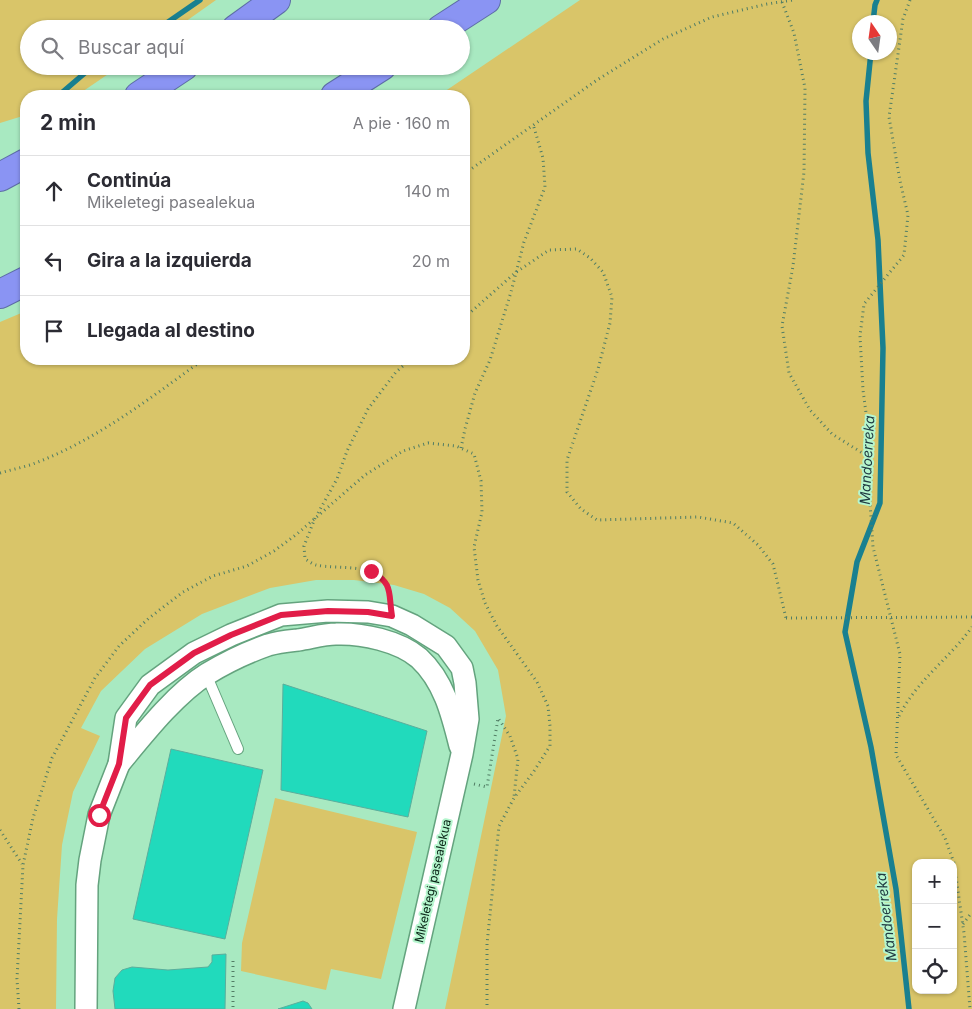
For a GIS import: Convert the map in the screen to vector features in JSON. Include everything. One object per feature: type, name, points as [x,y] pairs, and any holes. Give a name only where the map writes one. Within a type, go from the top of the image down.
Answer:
[{"type":"highway","points":[[248,20],[276,0]]},
{"type":"highway","points":[[455,20],[486,0]]},
{"type":"highway","points":[[148,90],[170,75]]},
{"type":"highway","points":[[344,90],[368,75]]},
{"type":"highway","points":[[0,177],[20,166]]},
{"type":"highway","points":[[0,294],[20,284]]},
{"type":"street","name":"Mikeletegi pasealekua","points":[[86,1009],[87,885],[90,860],[99,815],[150,685],[194,653],[231,635],[281,615],[328,611],[368,612],[392,616],[412,625],[446,646],[449,674]]},
{"type":"street","name":"Mikeletegi pasealekua","points":[[136,724],[206,674],[269,644],[336,634],[392,642],[465,683],[468,719],[462,754],[404,1009]]},
{"type":"lane","points":[[206,674],[238,749]]},
{"type":"path","points":[[470,170],[597,80],[663,39],[712,17],[793,0]]},
{"type":"path","points":[[910,0],[903,19],[889,117],[908,215],[904,255],[864,304],[860,336],[863,390],[872,459],[871,529],[873,547],[900,654],[896,756],[945,838],[954,863],[963,924],[970,1009]]},
{"type":"path","points":[[782,2],[794,33],[805,88],[804,172],[793,266],[782,326],[788,373],[810,410],[832,434],[872,459]]},
{"type":"path","points":[[462,448],[465,430],[476,393],[490,360],[512,292],[515,273],[524,242],[545,187],[543,158],[534,124]]},
{"type":"path","points":[[470,313],[515,273],[549,250],[577,249],[590,258],[603,272],[612,297],[610,323],[598,369],[567,460],[567,492],[580,509],[597,520],[698,516],[732,523],[758,545],[773,564],[786,618],[972,617]]},
{"type":"path","points":[[0,473],[30,465],[81,442],[147,400],[196,365]]},
{"type":"path","points":[[392,616],[390,590],[382,578],[371,571],[314,565],[305,559],[304,546],[316,517],[337,479],[347,451],[368,409],[396,372],[404,365]]},
{"type":"path","points":[[19,1009],[17,979],[23,865],[33,818],[52,758],[95,678],[119,646],[149,618],[183,592],[213,576],[247,566],[274,551],[365,475],[403,451],[428,443],[456,446],[474,454],[481,481],[482,512],[474,547],[478,580],[485,603],[497,626],[537,682],[548,706],[550,746],[514,798],[499,826],[487,944],[486,1009]]},
{"type":"path","points":[[897,719],[906,702],[920,684],[972,627]]},
{"type":"path","points":[[456,780],[487,787],[498,718],[510,736],[518,759],[514,798]]},
{"type":"path","points":[[0,830],[23,865]]},
{"type":"path","points":[[963,924],[972,912]]},
{"type":"path","points":[[233,961],[233,1009]]},
{"type":"shaded area","points":[[0,0],[216,0],[188,20],[20,20],[20,75],[107,75],[85,90],[20,90],[20,117],[0,123]]},
{"type":"shaded area","points":[[580,0],[972,0],[972,1009],[445,1009],[506,716],[498,670],[475,631],[450,608],[424,594],[394,585],[354,580],[316,580],[270,588],[202,614],[145,649],[101,691],[81,728],[100,736],[73,792],[62,845],[57,919],[56,1009],[0,1009],[0,322],[20,314],[20,365],[470,365],[470,90],[447,90]]},
{"type":"shaded area","points":[[275,798],[417,832],[381,979],[331,969],[326,990],[241,971],[242,943]]},
{"type":"building","points":[[283,684],[427,731],[408,817],[281,790]]},
{"type":"building","points":[[171,749],[263,770],[225,939],[133,919]]},
{"type":"building","points":[[226,954],[225,1009],[115,1009],[113,991],[115,978],[122,970],[132,967],[168,970],[208,967],[212,962],[212,955]]},
{"type":"building","points":[[303,1001],[308,1003],[312,1009],[278,1009]]},
{"type":"waterway","points":[[171,20],[200,0]]},
{"type":"waterway","name":"Mandoerreka","points":[[874,15],[877,0]]},
{"type":"waterway","name":"Mandoerreka","points":[[870,60],[866,101],[868,153],[878,240],[883,348],[880,503],[857,562],[845,632],[871,747],[896,889],[909,1009]]},
{"type":"waterway","points":[[65,90],[82,75]]},
{"type":"route","points":[[99,815],[119,764],[126,718],[150,685],[194,653],[231,635],[281,615],[328,611],[368,612],[392,616],[390,590],[382,578],[371,571]]}]
